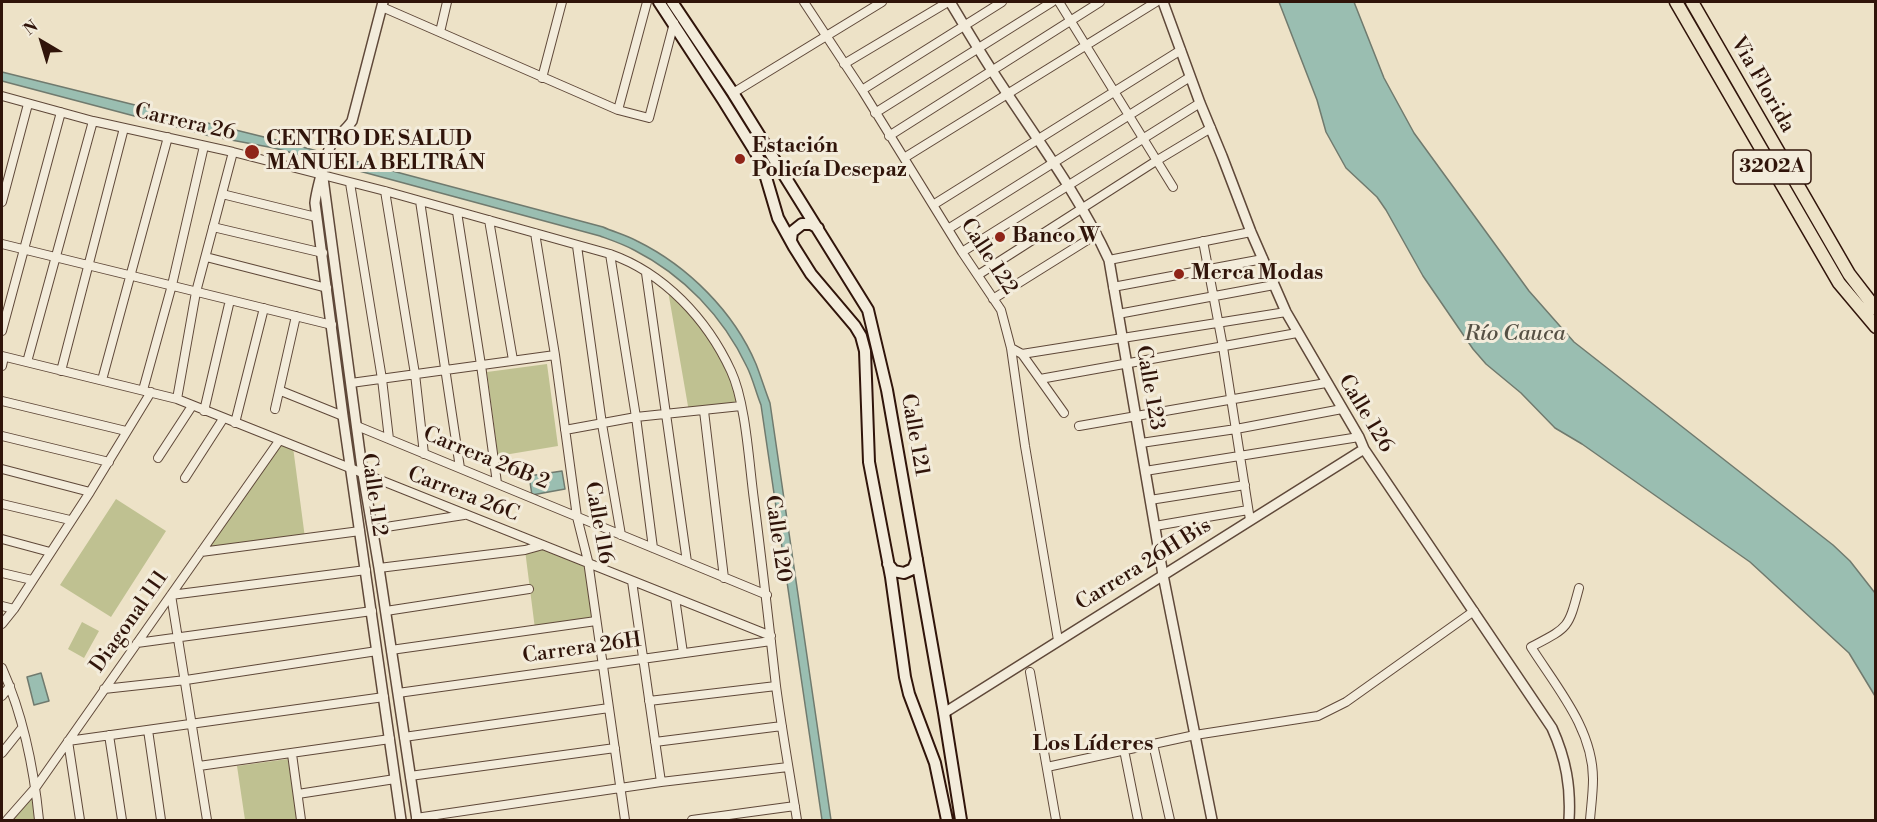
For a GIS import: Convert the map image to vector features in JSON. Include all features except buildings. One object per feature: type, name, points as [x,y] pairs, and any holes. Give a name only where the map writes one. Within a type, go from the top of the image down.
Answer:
[{"type":"main road","name":"Calle 121","points":[[658,2],[674,22],[756,153],[778,218],[790,240],[811,274],[861,336],[865,351],[869,462],[888,564],[905,676],[909,694],[935,763],[947,820]]},
{"type":"main road","name":"Calle 121","points":[[672,2],[733,93],[868,310],[886,390],[917,559],[945,713],[961,820]]},
{"type":"main road","name":"3202A","points":[[1676,2],[1839,283],[1875,327]]},
{"type":"main road","name":"Via Florida","points":[[1692,2],[1849,274],[1875,309]]},
{"type":"main road","points":[[790,240],[792,232],[798,225],[807,223],[818,229]]},
{"type":"main road","points":[[888,564],[894,572],[904,573],[913,568],[917,559]]},
{"type":"street","points":[[440,32],[447,2]]},
{"type":"street","points":[[542,78],[562,2]]},
{"type":"street","points":[[618,110],[647,2]]},
{"type":"street","name":"Calle 122","points":[[804,2],[1001,310],[1011,348],[1024,446],[1058,640]]},
{"type":"street","points":[[733,93],[882,2]]},
{"type":"street","points":[[844,64],[949,2]]},
{"type":"street","name":"Calle 123","points":[[949,2],[1068,186],[1097,234],[1109,260],[1163,575],[1212,820]]},
{"type":"street","points":[[862,90],[1002,2]]},
{"type":"street","points":[[875,113],[1052,2]]},
{"type":"street","points":[[1059,2],[1173,187]]},
{"type":"street","points":[[889,136],[1100,2]]},
{"type":"street","points":[[904,158],[1156,2]]},
{"type":"street","name":"Calle 126","points":[[1163,2],[1251,232],[1286,312],[1364,449],[1552,728],[1568,773],[1569,820]]},
{"type":"street","points":[[382,4],[542,78],[618,110],[649,118],[674,22]]},
{"type":"street","name":"Calle 112","points":[[382,4],[352,121],[341,136],[332,143],[316,191],[316,217],[323,253],[343,416],[401,820]]},
{"type":"street","points":[[933,205],[1181,50]]},
{"type":"street","points":[[948,229],[1190,77]]},
{"type":"street","name":"Carrera 26","points":[[2,96],[93,121],[323,173],[351,183],[610,254],[624,259],[667,285]]},
{"type":"street","points":[[962,252],[1200,103]]},
{"type":"street","points":[[2,202],[28,104]]},
{"type":"street","points":[[2,330],[61,112]]},
{"type":"street","points":[[27,362],[93,121]]},
{"type":"street","points":[[61,370],[124,128]]},
{"type":"street","points":[[978,275],[1211,128]]},
{"type":"street","points":[[102,380],[168,137]]},
{"type":"street","points":[[2,624],[109,462],[147,391],[204,146]]},
{"type":"street","points":[[177,399],[196,292],[233,153]]},
{"type":"street","name":"Calle 112","points":[[323,173],[363,474],[386,611],[416,819]]},
{"type":"street","points":[[351,183],[382,379],[389,439]]},
{"type":"street","points":[[385,191],[415,374],[424,453]]},
{"type":"street","points":[[222,194],[316,217]]},
{"type":"street","points":[[420,201],[460,468]]},
{"type":"street","points":[[457,212],[481,364],[496,483]]},
{"type":"street","points":[[489,220],[513,360]]},
{"type":"street","points":[[213,227],[323,253]]},
{"type":"street","points":[[1109,260],[1251,232]]},
{"type":"street","name":"Calle 116","points":[[535,233],[555,355],[577,517],[588,561],[625,820]]},
{"type":"street","points":[[993,299],[1097,234]]},
{"type":"street","points":[[1155,526],[1249,515],[1223,347],[1203,241]]},
{"type":"street","points":[[2,244],[332,325]]},
{"type":"street","points":[[577,246],[602,424],[621,535]]},
{"type":"street","points":[[610,254],[636,417],[653,548]]},
{"type":"street","points":[[206,257],[327,288]]},
{"type":"street","points":[[1113,287],[1263,259]]},
{"type":"street","points":[[646,273],[687,562]]},
{"type":"street","name":"Calle 120","points":[[667,285],[712,337],[732,372],[741,406],[767,595],[776,686],[797,820]]},
{"type":"street","points":[[1118,314],[1274,285]]},
{"type":"street","points":[[204,411],[230,300]]},
{"type":"street","points":[[235,423],[264,308]]},
{"type":"street","points":[[1022,354],[1286,312]]},
{"type":"street","points":[[275,409],[281,391],[296,316]]},
{"type":"street","points":[[1040,379],[1297,333]]},
{"type":"street","points":[[1011,348],[1022,354],[1064,413]]},
{"type":"street","points":[[351,383],[555,355]]},
{"type":"street","points":[[2,366],[3,357]]},
{"type":"street","name":"Carrera 26C","points":[[3,357],[177,399],[465,515],[588,561],[771,638]]},
{"type":"street","points":[[1078,426],[1326,383]]},
{"type":"street","points":[[281,391],[343,416]]},
{"type":"street","points":[[2,401],[126,431]]},
{"type":"street","points":[[158,458],[192,406]]},
{"type":"street","points":[[565,430],[636,417],[741,406]]},
{"type":"street","points":[[1141,443],[1236,429],[1342,409]]},
{"type":"street","points":[[704,411],[724,578]]},
{"type":"street","points":[[185,478],[223,419]]},
{"type":"street","name":"Carrera 26B 2","points":[[357,426],[767,595]]},
{"type":"street","points":[[2,436],[109,462]]},
{"type":"street","points":[[1145,471],[1359,437]]},
{"type":"street","name":"Diagonal 111","points":[[7,820],[36,787],[279,441]]},
{"type":"street","name":"Carrera 26H Bis","points":[[945,713],[1163,575],[1249,515],[1364,449]]},
{"type":"street","points":[[2,469],[90,492]]},
{"type":"street","points":[[1150,500],[1245,485]]},
{"type":"street","points":[[2,504],[70,520]]},
{"type":"street","points":[[373,529],[465,515]]},
{"type":"street","points":[[201,552],[360,531]]},
{"type":"street","points":[[2,539],[50,552]]},
{"type":"street","points":[[379,568],[525,550],[543,545]]},
{"type":"street","points":[[207,820],[171,595],[366,570]]},
{"type":"street","points":[[2,573],[32,580]]},
{"type":"street","points":[[632,581],[661,782]]},
{"type":"street","points":[[1580,588],[1566,627],[1531,647],[1583,730],[1589,748],[1593,778],[1590,820]]},
{"type":"street","points":[[386,611],[529,589]]},
{"type":"street","points":[[675,598],[683,653]]},
{"type":"street","points":[[2,606],[14,609]]},
{"type":"street","points":[[137,643],[372,611]]},
{"type":"street","points":[[1047,766],[1195,735],[1318,716],[1346,702],[1474,611]]},
{"type":"street","points":[[391,650],[596,621]]},
{"type":"street","name":"Carrera 26H","points":[[398,693],[683,653],[771,638]]},
{"type":"street","points":[[104,689],[186,680],[377,651]]},
{"type":"street","points":[[2,668],[10,686],[22,728],[36,787],[39,820]]},
{"type":"street","points":[[1030,672],[1056,820]]},
{"type":"street","points":[[2,696],[10,686]]},
{"type":"street","points":[[649,701],[776,686]]},
{"type":"street","points":[[80,820],[68,741],[384,697]]},
{"type":"street","points":[[404,736],[609,708]]},
{"type":"street","points":[[655,742],[782,726]]},
{"type":"street","points":[[2,753],[22,728]]},
{"type":"street","points":[[148,730],[161,820]]},
{"type":"street","points":[[109,735],[122,820]]},
{"type":"street","points":[[199,766],[390,739]]},
{"type":"street","points":[[1153,744],[1170,820]]},
{"type":"street","points":[[410,776],[615,748]]},
{"type":"street","points":[[1124,750],[1138,820]]},
{"type":"street","points":[[292,754],[301,820]]},
{"type":"street","points":[[416,819],[661,782],[788,767]]},
{"type":"street","points":[[298,794],[395,779]]},
{"type":"street","points":[[692,820],[753,816],[795,806]]},
{"type":"green space","points":[[667,285],[690,309],[732,372],[741,406],[689,412]]},
{"type":"green space","points":[[547,364],[558,446],[498,456],[487,372]]},
{"type":"green space","points":[[279,441],[293,447],[305,538],[201,552]]},
{"type":"green space","points":[[116,499],[166,531],[111,617],[60,585]]},
{"type":"green space","points":[[543,545],[588,561],[596,621],[535,629],[525,550]]},
{"type":"green space","points":[[82,622],[99,631],[84,658],[68,649]]},
{"type":"green space","points":[[288,759],[297,820],[245,820],[237,766]]},
{"type":"green space","points":[[36,787],[39,820],[7,820]]},
{"type":"water","name":"Río Cauca","points":[[1279,2],[1354,2],[1384,78],[1414,133],[1529,291],[1574,342],[1833,545],[1850,561],[1875,593],[1875,696],[1849,653],[1750,562],[1582,444],[1555,428],[1473,349],[1423,276],[1377,197],[1346,168],[1326,132],[1317,100]]},
{"type":"water","points":[[2,72],[276,140],[603,227],[656,251],[691,277],[722,309],[747,345],[770,403],[831,820],[822,820],[761,405],[737,348],[714,314],[685,285],[652,260],[626,246],[600,236],[274,148],[210,136],[2,81]]},
{"type":"water","points":[[562,471],[565,489],[532,495],[529,476]]},
{"type":"water","points":[[41,673],[49,701],[34,705],[27,677]]},
{"type":"place","name":"CENTRO DE SALUD MANUELA BELTRÁN","points":[[252,152]]},
{"type":"place","name":"Estación Policía Desepaz","points":[[740,159]]},
{"type":"place","name":"Banco W","points":[[1000,237]]},
{"type":"place","name":"Merca Modas","points":[[1179,274]]},
{"type":"district","name":"Los Líderes","points":[[1093,745]]}]
